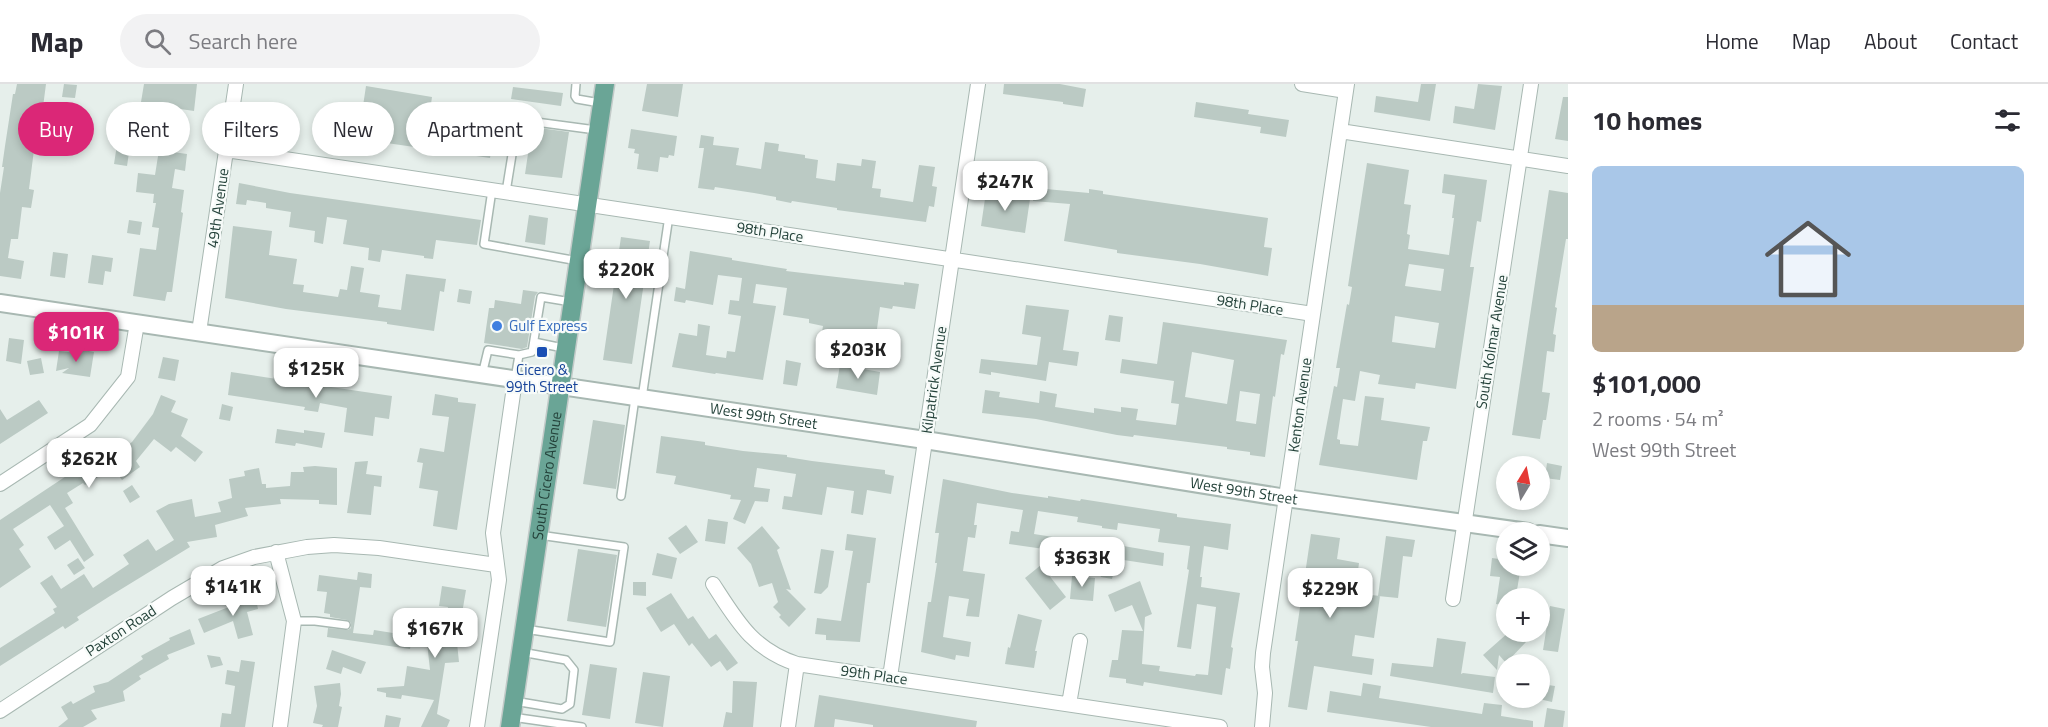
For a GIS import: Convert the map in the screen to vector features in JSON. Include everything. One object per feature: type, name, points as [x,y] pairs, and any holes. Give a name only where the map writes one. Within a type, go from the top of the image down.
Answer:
[{"type":"main road","name":"South Cicero Avenue","points":[[512,715],[605,84]]},
{"type":"street","name":"49th Avenue","points":[[233,102],[236,84]]},
{"type":"street","name":"Kilpatrick Avenue","points":[[890,677],[978,84]]},
{"type":"street","points":[[1302,84],[1347,88]]},
{"type":"street","name":"South Kolmar Avenue","points":[[1454,599],[1531,84]]},
{"type":"street","name":"Kenton Avenue","points":[[1262,727],[1265,693],[1263,653],[1347,88]]},
{"type":"street","points":[[1340,131],[1568,166]]},
{"type":"street","name":"49th Avenue","points":[[199,332],[225,156]]},
{"type":"street","name":"98th Place","points":[[267,156],[1313,314]]},
{"type":"street","name":"West 99th Street","points":[[0,303],[925,440],[1286,498],[1496,527]]},
{"type":"street","points":[[0,484],[90,425],[128,377],[137,323]]},
{"type":"street","points":[[477,727],[499,580],[493,533],[514,380]]},
{"type":"street","points":[[1550,536],[1568,538]]},
{"type":"street","name":"Paxton Road","points":[[0,711],[172,598],[223,568],[254,557],[334,545],[380,548],[496,565]]},
{"type":"street","points":[[276,552],[294,621],[280,727]]},
{"type":"street","name":"99th Place","points":[[713,584],[741,627],[764,648],[797,664],[1220,727]]},
{"type":"street","points":[[1069,704],[1080,641]]},
{"type":"street","points":[[788,727],[797,664]]},
{"type":"lane","points":[[576,84],[577,99],[602,103]]},
{"type":"lane","points":[[579,261],[484,244],[520,120],[598,130]]},
{"type":"lane","points":[[621,496],[669,216]]},
{"type":"lane","points":[[482,375],[488,350],[519,355],[532,352],[541,297],[573,303]]},
{"type":"lane","points":[[534,342],[566,348]]},
{"type":"lane","points":[[514,380],[519,355]]},
{"type":"lane","points":[[525,629],[610,642],[624,548],[539,535]]},
{"type":"lane","points":[[294,621],[346,625]]},
{"type":"lane","points":[[512,715],[562,709],[570,704],[574,670],[566,660],[521,652]]},
{"type":"lane","points":[[512,715],[582,727]]},
{"type":"building","points":[[17,84],[46,84],[44,102],[18,102],[18,156],[33,156],[29,189],[34,190],[31,208],[22,207],[18,239],[11,239],[8,258],[24,261],[21,279],[0,276],[0,193],[4,167],[2,167],[13,94],[15,94]]},
{"type":"building","points":[[64,84],[77,85],[75,98],[62,97]]},
{"type":"building","points":[[144,84],[197,84],[194,111],[190,110],[190,102],[141,102]]},
{"type":"building","points":[[647,84],[683,84],[678,117],[642,111]]},
{"type":"building","points":[[1004,84],[1060,84],[1086,89],[1083,107],[1003,94]]},
{"type":"building","points":[[1421,84],[1436,84],[1430,121],[1374,112],[1376,96],[1418,102]]},
{"type":"building","points":[[1478,84],[1502,86],[1495,130],[1453,123],[1455,106],[1474,109]]},
{"type":"building","points":[[366,86],[432,97],[431,102],[406,102],[406,146],[394,144],[394,102],[364,102]]},
{"type":"building","points":[[513,87],[563,93],[561,106],[511,99]]},
{"type":"building","points":[[1563,97],[1568,97],[1568,141],[1555,139]]},
{"type":"building","points":[[1196,102],[1249,110],[1248,114],[1289,120],[1286,137],[1260,133],[1261,127],[1194,117]]},
{"type":"building","points":[[544,129],[569,132],[562,178],[525,174],[528,156],[544,156]]},
{"type":"building","points":[[631,129],[677,136],[674,156],[660,157],[658,172],[637,169],[639,154],[634,153],[635,149],[628,148]]},
{"type":"building","points":[[701,135],[714,137],[713,145],[739,148],[736,165],[761,169],[765,142],[779,144],[778,151],[805,155],[805,158],[818,160],[816,178],[835,181],[837,163],[861,166],[862,159],[876,161],[872,188],[881,189],[880,197],[913,202],[919,165],[935,167],[932,186],[937,187],[934,207],[929,206],[926,222],[837,210],[837,208],[792,201],[791,203],[776,200],[776,197],[715,187],[714,190],[698,188],[704,148],[699,148]]},
{"type":"building","points":[[115,156],[128,156],[127,166],[114,164]]},
{"type":"building","points":[[158,156],[187,156],[185,171],[175,169],[172,188],[184,190],[181,212],[183,213],[172,292],[167,292],[165,301],[133,296],[140,248],[156,250],[159,228],[152,227],[156,203],[153,203],[154,194],[136,192],[138,173],[155,175]]},
{"type":"building","points":[[1367,163],[1409,170],[1404,204],[1411,205],[1407,234],[1410,235],[1408,249],[1449,255],[1455,195],[1442,193],[1444,174],[1487,180],[1481,222],[1477,221],[1470,267],[1474,267],[1456,389],[1416,383],[1415,389],[1378,384],[1380,375],[1360,371],[1355,401],[1343,399],[1337,439],[1340,440],[1340,444],[1358,446],[1365,396],[1384,398],[1381,420],[1430,427],[1427,441],[1423,441],[1417,480],[1319,465],[1334,386],[1337,387],[1340,368],[1336,368],[1352,287],[1348,286]],"holes":[[[1409,264],[1444,269],[1441,291],[1405,286]],[[1395,316],[1439,323],[1435,348],[1392,342]]]},
{"type":"building","points":[[239,183],[290,193],[481,220],[477,245],[436,240],[433,259],[382,250],[380,262],[368,260],[369,248],[343,244],[347,220],[327,217],[323,244],[314,242],[315,231],[289,227],[291,212],[266,208],[266,203],[247,200],[246,205],[236,204]]},
{"type":"building","points":[[1035,188],[1089,193],[1089,189],[1103,191],[1103,194],[1268,218],[1264,247],[1272,248],[1268,276],[1117,253],[1117,250],[1064,241],[1070,204],[1033,201]]},
{"type":"building","points":[[1549,190],[1568,193],[1568,239],[1566,239],[1555,307],[1557,308],[1553,334],[1556,335],[1554,352],[1547,351],[1542,392],[1550,393],[1546,420],[1543,420],[1540,439],[1512,435]]},
{"type":"building","points":[[986,192],[1030,199],[1025,233],[981,226]]},
{"type":"building","points":[[529,215],[548,218],[545,245],[525,242]]},
{"type":"building","points":[[129,220],[142,222],[140,235],[127,233]]},
{"type":"building","points":[[233,226],[272,231],[269,255],[297,259],[293,284],[304,285],[303,292],[338,297],[340,289],[347,290],[351,266],[364,268],[360,292],[380,295],[378,307],[401,310],[406,274],[446,279],[444,292],[440,291],[434,331],[225,298]]},
{"type":"building","points":[[621,237],[650,241],[632,364],[603,360]]},
{"type":"building","points":[[690,251],[787,269],[786,271],[904,285],[904,282],[919,284],[915,309],[880,307],[876,336],[849,332],[845,356],[834,354],[835,348],[820,346],[823,326],[809,323],[809,319],[783,315],[787,288],[756,284],[753,303],[776,306],[763,380],[672,367],[679,333],[697,336],[698,324],[710,326],[706,355],[726,358],[727,351],[735,352],[741,316],[728,314],[730,300],[739,301],[742,278],[718,275],[713,305],[686,300],[685,303],[674,301],[676,287],[685,289]]},
{"type":"building","points":[[53,252],[68,254],[65,278],[50,276]]},
{"type":"building","points":[[92,255],[113,258],[111,272],[105,271],[103,285],[88,283]]},
{"type":"building","points":[[459,289],[472,291],[470,304],[457,302]]},
{"type":"building","points":[[523,290],[538,292],[535,296],[527,347],[522,349],[484,343],[489,308],[494,308],[495,300],[521,304]]},
{"type":"building","points":[[1026,305],[1069,310],[1063,350],[1079,352],[1077,366],[1049,362],[1046,381],[991,372],[991,375],[979,373],[981,359],[1037,365],[1041,337],[1022,334]]},
{"type":"building","points":[[1109,315],[1123,317],[1120,342],[1105,340]]},
{"type":"building","points":[[1163,322],[1287,340],[1284,355],[1281,354],[1275,397],[1273,396],[1265,457],[1250,455],[1250,452],[1227,449],[1227,447],[1134,435],[1133,437],[1117,435],[1036,419],[982,413],[985,390],[1000,392],[999,397],[1039,403],[1040,391],[1057,394],[1055,407],[1094,413],[1094,408],[1121,412],[1121,407],[1138,409],[1136,420],[1176,425],[1179,404],[1171,403],[1174,381],[1120,373],[1122,359],[1157,364]],"holes":[[[1192,352],[1234,360],[1227,404],[1185,397]],[[1240,391],[1260,394],[1256,424],[1236,421]]]},
{"type":"building","points":[[9,338],[24,340],[21,364],[6,361]]},
{"type":"building","points":[[78,349],[94,352],[90,377],[62,373],[69,368],[56,371],[59,351],[78,353]]},
{"type":"building","points":[[163,357],[179,360],[175,381],[158,378]]},
{"type":"building","points":[[41,358],[44,373],[30,375],[27,361]]},
{"type":"building","points":[[786,360],[801,363],[797,386],[783,384]]},
{"type":"building","points":[[840,365],[880,372],[877,395],[836,388]]},
{"type":"building","points":[[231,372],[309,384],[310,381],[332,384],[331,387],[392,396],[389,419],[375,417],[373,436],[344,432],[347,408],[320,403],[318,412],[304,410],[305,407],[228,395]]},
{"type":"building","points":[[435,394],[458,398],[458,402],[476,404],[457,530],[433,526],[438,491],[419,488],[423,463],[417,462],[420,448],[444,452],[449,417],[432,415]]},
{"type":"building","points":[[161,395],[176,401],[171,412],[188,419],[181,436],[203,452],[195,462],[176,447],[171,452],[154,439],[136,461],[140,467],[122,480],[113,468],[67,493],[73,503],[65,508],[94,555],[84,562],[70,540],[55,550],[47,537],[64,526],[50,505],[13,529],[24,545],[19,549],[31,567],[0,588],[0,520],[95,457],[100,465],[132,442],[153,414]]},
{"type":"building","points":[[39,400],[48,413],[0,444],[0,409],[7,420]]},
{"type":"building","points":[[222,404],[233,407],[230,421],[219,419]]},
{"type":"building","points":[[593,420],[625,425],[616,489],[583,484]]},
{"type":"building","points":[[277,429],[325,433],[322,448],[296,443],[295,446],[275,443]]},
{"type":"building","points":[[661,436],[705,442],[705,445],[743,451],[787,455],[787,457],[812,461],[885,470],[885,474],[894,476],[891,494],[867,490],[863,515],[851,513],[854,491],[827,487],[822,515],[782,509],[784,496],[792,497],[796,474],[757,468],[754,487],[770,489],[768,502],[755,501],[745,524],[733,519],[741,500],[730,499],[731,495],[674,484],[676,476],[656,473]]},
{"type":"building","points":[[368,461],[366,474],[382,476],[381,487],[374,486],[371,515],[347,513],[355,462]]},
{"type":"building","points":[[1550,464],[1562,466],[1560,480],[1550,479]]},
{"type":"building","points":[[303,467],[337,468],[337,505],[319,504],[319,500],[280,499],[281,504],[245,508],[248,516],[215,525],[217,537],[187,542],[190,547],[77,617],[79,620],[65,629],[63,626],[0,666],[0,648],[55,613],[53,609],[57,607],[40,583],[52,575],[61,589],[84,574],[93,588],[129,564],[123,555],[148,539],[156,551],[174,540],[156,511],[169,504],[192,499],[195,517],[221,512],[218,502],[232,498],[229,479],[245,476],[244,471],[259,468],[262,484],[266,484],[266,488],[290,486],[291,472],[304,472]]},
{"type":"building","points":[[943,479],[1012,493],[1080,501],[1081,499],[1177,514],[1177,517],[1231,524],[1228,550],[1204,546],[1200,577],[1202,577],[1201,587],[1240,593],[1231,647],[1233,648],[1230,669],[1226,668],[1222,695],[1144,682],[1143,686],[1126,683],[1126,679],[1109,677],[1112,660],[1118,660],[1122,630],[1143,631],[1132,605],[1115,612],[1108,595],[1140,581],[1152,614],[1145,617],[1142,664],[1160,666],[1159,671],[1195,676],[1196,674],[1208,675],[1216,607],[1197,604],[1191,649],[1177,647],[1189,570],[1187,569],[1190,546],[1158,542],[1160,529],[1118,523],[1117,530],[1102,528],[1102,526],[1077,522],[1078,517],[1038,511],[1034,534],[1053,537],[1051,550],[1009,544],[1011,531],[1019,532],[1023,510],[977,503],[975,538],[968,537],[963,571],[985,574],[979,617],[966,616],[969,599],[949,596],[943,637],[971,642],[969,657],[956,655],[955,660],[921,652],[928,602],[931,602],[937,563],[935,563],[939,533],[935,533]]},
{"type":"building","points":[[132,485],[140,497],[130,503],[123,491]]},
{"type":"building","points":[[708,519],[728,522],[725,544],[705,541]]},
{"type":"building","points":[[686,525],[698,542],[680,554],[668,538]]},
{"type":"building","points":[[762,526],[780,548],[777,550],[791,590],[786,589],[806,609],[789,627],[773,607],[778,602],[772,583],[759,587],[751,564],[737,548]]},
{"type":"building","points":[[847,534],[876,538],[870,583],[867,583],[860,642],[826,640],[826,635],[815,634],[817,618],[841,621],[853,551],[845,550]]},
{"type":"building","points":[[1311,534],[1340,538],[1337,559],[1359,563],[1355,593],[1380,596],[1374,638],[1355,635],[1352,656],[1374,659],[1372,675],[1314,666],[1307,710],[1288,707]]},
{"type":"building","points":[[1386,536],[1415,540],[1412,557],[1403,556],[1398,598],[1378,596]]},
{"type":"building","points":[[1106,543],[1164,553],[1163,566],[1117,559],[1112,579],[1101,577],[1099,573]]},
{"type":"building","points":[[578,549],[617,555],[606,627],[567,621]]},
{"type":"building","points":[[821,549],[834,551],[828,587],[821,594],[814,593]]},
{"type":"building","points":[[657,553],[677,558],[672,579],[652,575]]},
{"type":"building","points":[[78,558],[85,568],[74,575],[67,565]]},
{"type":"building","points":[[1492,558],[1496,559],[1496,576],[1519,576],[1517,588],[1498,588],[1500,577],[1490,576]]},
{"type":"building","points":[[1041,565],[1066,597],[1050,610],[1025,578]]},
{"type":"building","points":[[358,572],[372,574],[371,588],[360,587],[353,633],[373,635],[374,630],[412,636],[410,649],[327,637],[328,628],[348,630],[351,628],[351,623],[324,613],[327,592],[317,591],[319,575],[357,580]]},
{"type":"building","points":[[1072,576],[1095,578],[1093,601],[1070,599]]},
{"type":"building","points":[[633,582],[646,582],[646,596],[633,595]]},
{"type":"building","points":[[442,586],[466,590],[457,643],[459,662],[445,663],[437,714],[450,720],[447,727],[421,727],[434,700],[402,695],[401,699],[386,697],[386,693],[377,691],[377,688],[404,686],[407,666],[430,670],[425,624],[445,628],[448,607],[439,606]]},
{"type":"building","points":[[671,593],[688,619],[693,616],[709,639],[716,634],[738,663],[727,671],[720,661],[711,667],[692,643],[689,646],[674,624],[661,632],[646,608]]},
{"type":"building","points":[[255,594],[258,609],[247,612],[253,635],[238,639],[233,621],[204,633],[198,619],[234,605],[232,599]]},
{"type":"building","points":[[1550,606],[1565,609],[1558,652],[1543,650],[1544,642],[1550,642]]},
{"type":"building","points":[[1018,614],[1042,620],[1035,651],[1037,651],[1034,668],[1005,664]]},
{"type":"building","points":[[190,629],[195,644],[167,655],[169,659],[139,676],[141,679],[123,691],[125,701],[91,710],[97,719],[83,727],[58,727],[68,719],[61,707],[71,701],[73,704],[95,692],[93,686],[108,682],[143,659],[141,656],[170,640],[169,638]]},
{"type":"building","points":[[1437,638],[1466,642],[1461,674],[1495,677],[1493,693],[1390,676],[1392,663],[1433,667]]},
{"type":"building","points":[[1498,642],[1526,642],[1515,654],[1496,654],[1496,669],[1483,655]]},
{"type":"building","points":[[332,650],[366,662],[361,674],[343,667],[341,674],[326,669]]},
{"type":"building","points":[[207,655],[220,657],[223,665],[211,668]]},
{"type":"building","points":[[241,660],[255,662],[245,727],[220,727],[222,713],[231,714],[235,686],[225,684],[227,670],[239,672]]},
{"type":"building","points":[[590,664],[617,668],[610,719],[582,715]]},
{"type":"building","points":[[643,672],[670,676],[663,727],[635,723]]},
{"type":"building","points":[[733,681],[757,682],[753,727],[723,727],[726,712],[732,713]]},
{"type":"building","points":[[340,683],[339,706],[342,707],[338,727],[322,727],[323,725],[313,723],[317,706],[314,686]]},
{"type":"building","points":[[1363,683],[1381,686],[1379,698],[1482,714],[1484,703],[1496,704],[1496,708],[1502,708],[1501,716],[1533,721],[1533,727],[1431,727],[1327,712],[1330,691],[1361,696]]},
{"type":"building","points":[[1550,685],[1555,686],[1552,702],[1550,702]]},
{"type":"building","points":[[819,695],[977,721],[976,727],[873,727],[873,725],[835,719],[834,727],[814,727]]},
{"type":"building","points":[[1547,708],[1565,711],[1563,727],[1544,727]]},
{"type":"building","points":[[386,715],[401,718],[399,727],[384,727]]},
{"type":"place","name":"Gulf Express","points":[[497,326]]},
{"type":"place","name":"Cicero & 99th Street","points":[[542,352]]}]
